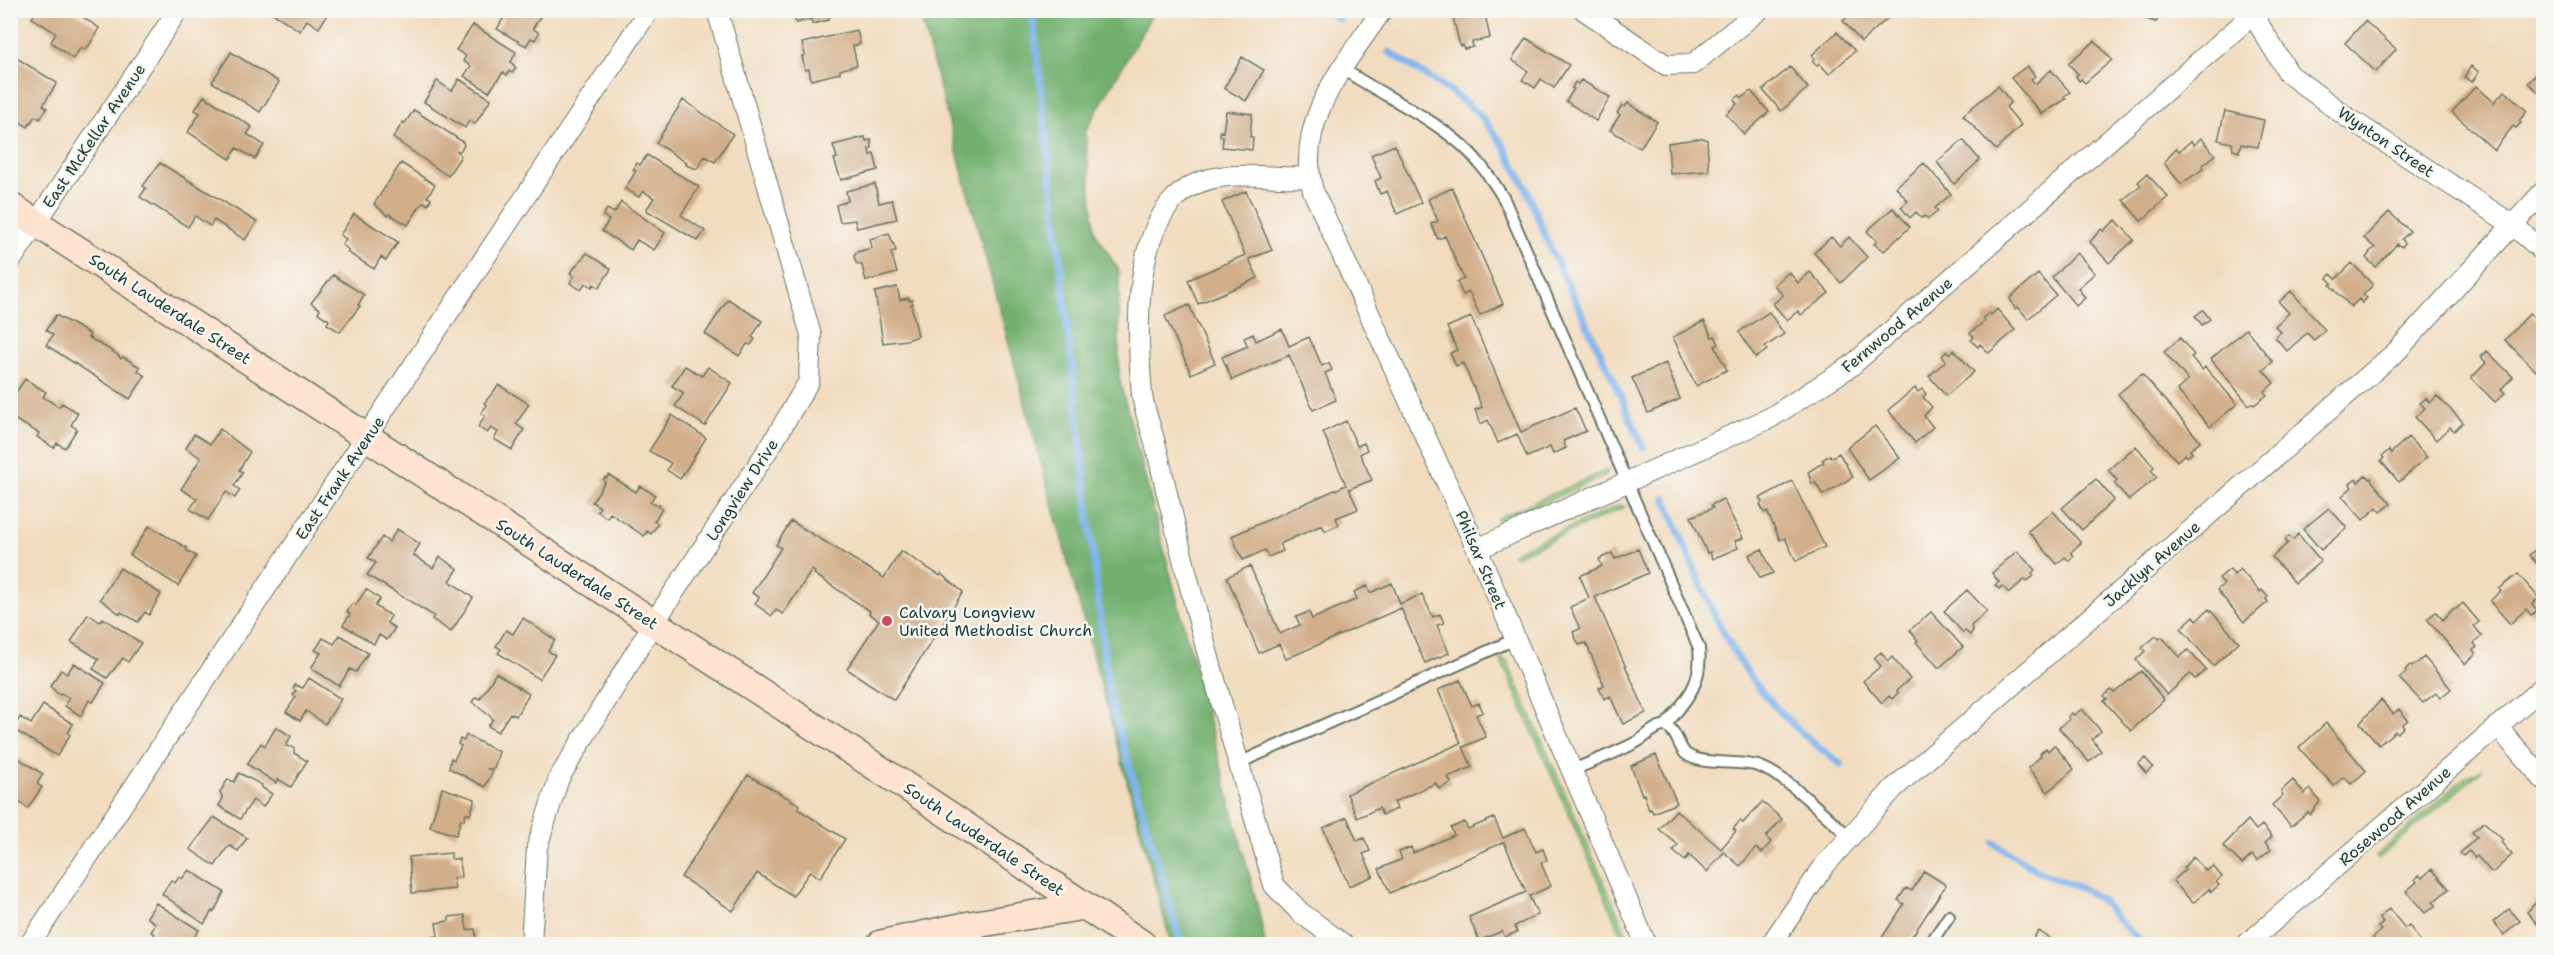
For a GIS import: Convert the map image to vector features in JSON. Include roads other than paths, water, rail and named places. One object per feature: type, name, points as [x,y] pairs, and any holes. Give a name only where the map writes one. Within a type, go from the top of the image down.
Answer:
[{"type":"street","name":"East McKellar Avenue","points":[[10,262],[178,10]]},
{"type":"street","name":"East Frank Avenue","points":[[30,945],[649,10]]},
{"type":"street","name":"Longview Drive","points":[[531,945],[537,847],[559,778],[653,624],[773,442],[809,381],[812,335],[717,10]]},
{"type":"street","name":"Philsar Street","points":[[1382,10],[1325,97],[1312,126],[1309,144],[1310,177],[1313,191],[1477,549],[1647,945]]},
{"type":"street","points":[[1584,10],[1666,65],[1693,64],[1760,10]]},
{"type":"street","name":"Wynton Street","points":[[2254,12],[2289,74],[2348,118],[2513,225],[2544,252]]},
{"type":"street","name":"Fernwood Avenue","points":[[1477,549],[1770,418],[1851,366],[2254,12]]},
{"type":"street","points":[[1310,177],[1283,179],[1234,175],[1213,177],[1187,189],[1166,210],[1156,231],[1148,254],[1138,309],[1142,397],[1189,587],[1274,885],[1300,912],[1343,945]]},
{"type":"street","name":"Jacklyn Avenue","points":[[1771,945],[1824,866],[1894,788],[2397,351],[2544,191]]},
{"type":"street","name":"South Lauderdale Street","points":[[10,206],[903,785],[1142,945]]},
{"type":"street","name":"Rosewood Avenue","points":[[2247,945],[2544,686]]},
{"type":"street","points":[[2497,726],[2544,780]]},
{"type":"street","points":[[881,945],[970,925],[1084,906]]},
{"type":"lane","points":[[1342,69],[1426,119],[1458,141],[1489,176],[1504,199],[1699,648],[1701,666],[1695,686],[1665,726],[1661,726],[1637,742],[1573,770]]},
{"type":"lane","points":[[1239,763],[1515,639]]},
{"type":"lane","points":[[1665,726],[1671,730],[1686,754],[1700,760],[1739,762],[1760,767],[1790,786],[1849,836]]},
{"type":"lane","points":[[1930,945],[1949,916]]},
{"type":"waterway","points":[[1032,10],[1109,696],[1181,944]]},
{"type":"waterway","points":[[1327,10],[1339,19]]},
{"type":"waterway","points":[[1389,52],[1450,91],[1478,113],[1502,143],[1526,187],[1547,241],[1643,447]]},
{"type":"waterway","points":[[1665,498],[1705,594],[1741,663],[1764,695],[1784,716],[1841,764]]},
{"type":"waterway","points":[[1994,843],[2040,872],[2085,890],[2101,900],[2144,944]]},
{"type":"place","name":"Calvary Longview United Methodist Church","points":[[887,621]]}]
